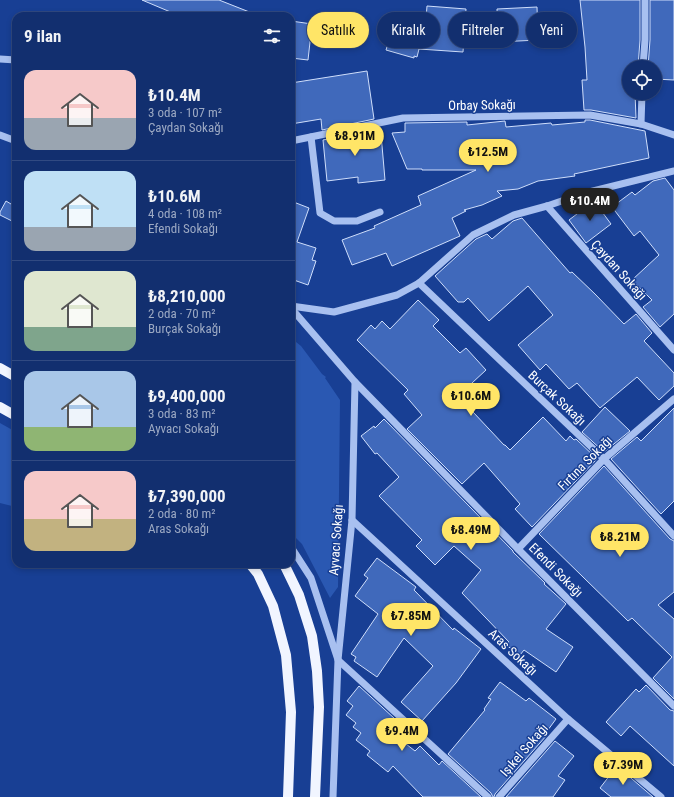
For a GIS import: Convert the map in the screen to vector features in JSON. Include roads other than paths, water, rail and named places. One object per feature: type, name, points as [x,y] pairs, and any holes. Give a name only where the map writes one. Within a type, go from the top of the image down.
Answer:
[{"type":"main road","points":[[0,368],[12,375]]},
{"type":"main road","points":[[0,407],[12,414]]},
{"type":"main road","points":[[253,568],[258,574],[273,606],[286,655],[291,712],[288,797]]},
{"type":"main road","points":[[286,568],[299,595],[312,636],[317,671],[319,707],[315,797]]},
{"type":"street","points":[[644,60],[645,0]]},
{"type":"street","points":[[0,59],[12,60]]},
{"type":"street","points":[[641,124],[642,100]]},
{"type":"street","name":"Orbay Sokağı","points":[[295,140],[403,118],[590,115],[641,124],[674,135]]},
{"type":"street","points":[[0,135],[12,140]]},
{"type":"street","points":[[311,137],[320,213],[334,221],[357,221],[380,212]]},
{"type":"street","points":[[295,307],[334,312],[397,295],[419,283],[473,235],[514,215],[585,193],[674,171]]},
{"type":"street","name":"Çaydan Sokağı","points":[[547,206],[674,350]]},
{"type":"street","name":"Burçak Sokağı","points":[[419,283],[604,459],[674,536]]},
{"type":"street","points":[[295,312],[355,382]]},
{"type":"street","name":"Ayvacı Sokağı","points":[[333,797],[338,660],[352,520],[355,382]]},
{"type":"street","name":"Efendi Sokağı","points":[[355,382],[674,706]]},
{"type":"street","name":"Fırtına Sokağı","points":[[518,549],[604,459],[674,399]]},
{"type":"street","name":"Aras Sokağı","points":[[352,520],[568,719],[661,797]]},
{"type":"street","points":[[295,553],[311,578],[338,660],[488,797]]},
{"type":"street","name":"Işıkel Sokağı","points":[[499,797],[568,719]]}]
